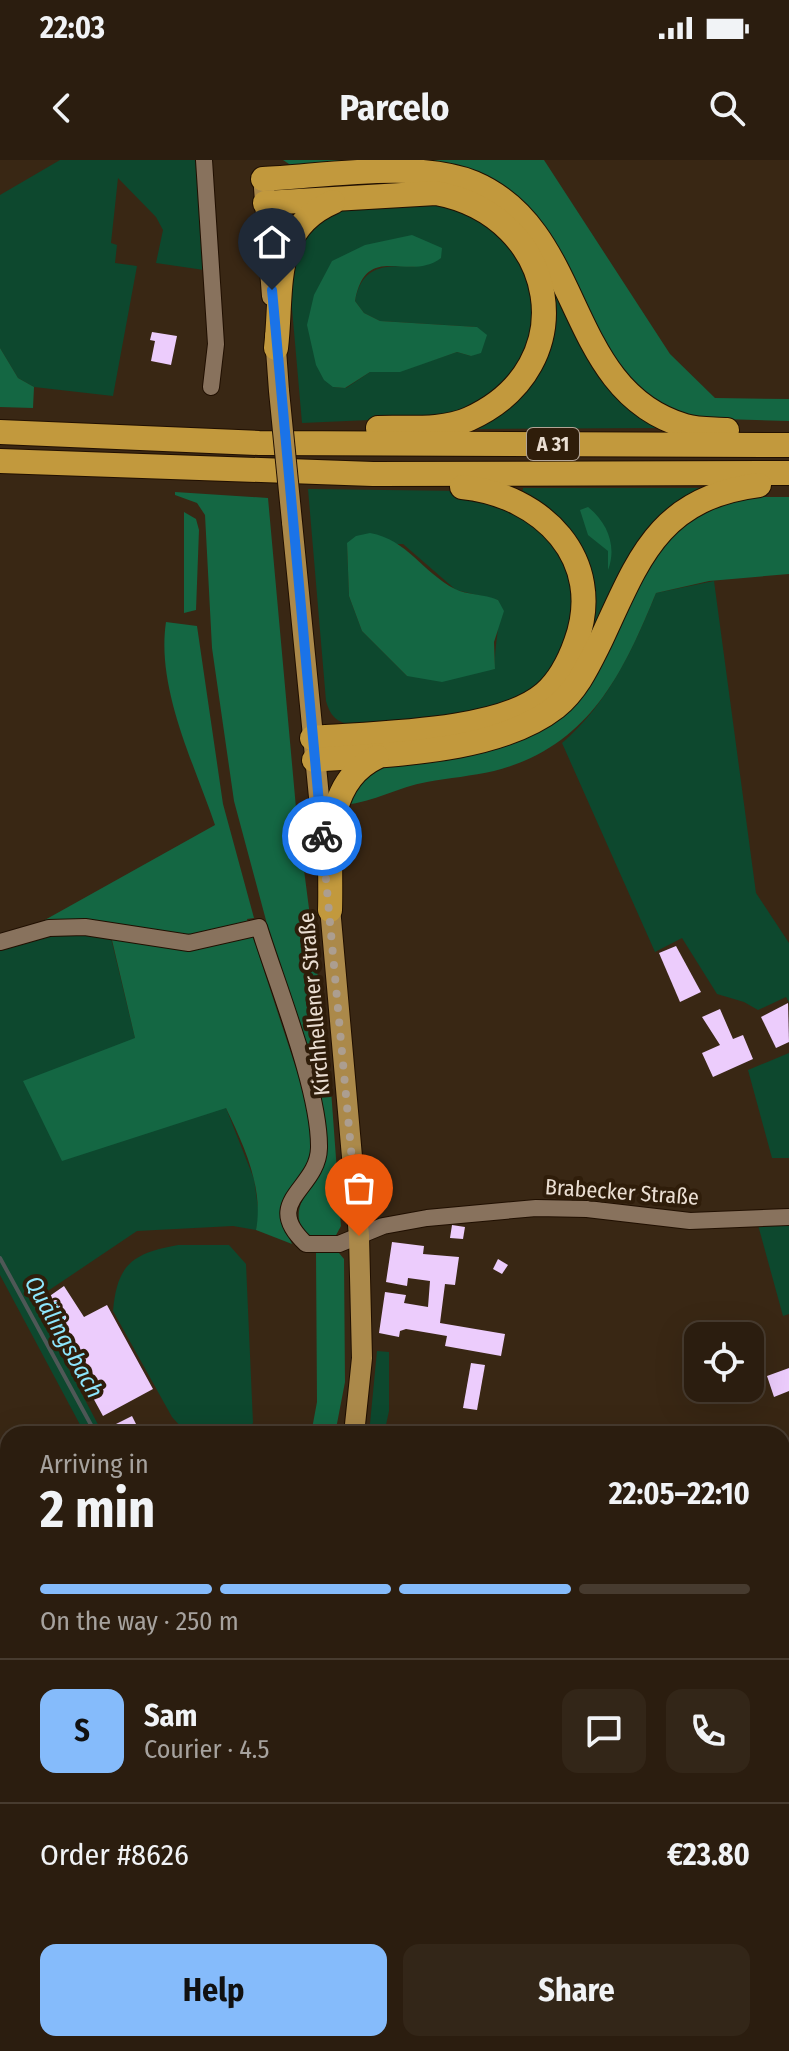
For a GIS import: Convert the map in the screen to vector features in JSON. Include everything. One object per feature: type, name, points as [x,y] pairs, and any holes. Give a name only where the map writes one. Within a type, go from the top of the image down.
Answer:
[{"type":"highway","points":[[264,191],[399,172],[442,174],[473,182],[516,209],[535,229],[557,266],[590,345],[610,375],[632,398],[656,415],[687,427],[773,431],[789,444]]},
{"type":"highway","points":[[259,443],[315,430],[458,423],[505,396],[533,361],[542,319],[541,287],[535,266],[507,224],[485,208],[450,195],[361,196],[264,191]]},
{"type":"highway","points":[[276,348],[290,237],[311,212],[361,196]]},
{"type":"highway","name":"A 31","points":[[0,432],[259,443],[789,444]]},
{"type":"highway","name":"A 31","points":[[0,461],[373,474],[789,473]]},
{"type":"highway","points":[[313,749],[481,721],[515,711],[544,694],[568,665],[581,629],[585,610],[584,587],[571,553],[540,515],[500,493],[456,486],[407,485],[373,474]]},
{"type":"highway","points":[[313,749],[383,754],[486,738],[544,715],[583,676],[628,576],[650,543],[675,517],[693,505],[724,493],[756,485],[789,485]]},
{"type":"highway","points":[[330,910],[333,828],[339,794],[350,776],[383,754]]},
{"type":"main road","name":"Kirchhellener Straße","points":[[264,191],[279,391],[359,1236],[362,1358],[355,1426]]},
{"type":"street","points":[[204,160],[216,344],[211,387]]},
{"type":"street","name":"Brabecker Straße","points":[[0,942],[49,928],[85,927],[189,943],[259,927],[311,1095],[319,1149],[311,1175],[288,1203],[288,1218],[295,1234],[306,1244],[323,1247],[383,1226],[427,1218],[536,1208],[587,1209],[690,1221],[789,1217]]},
{"type":"green space","points":[[60,160],[196,160],[204,270],[156,263],[163,230],[156,217],[118,178],[111,243],[117,245],[115,263],[137,266],[113,396],[34,387],[18,378],[0,348],[0,195]]},
{"type":"green space","points":[[283,160],[544,160],[670,354],[715,398],[789,399],[789,421],[690,418],[661,408],[616,370],[542,223],[513,194],[295,168]]},
{"type":"green space","points":[[443,201],[512,241],[534,294],[534,331],[521,365],[501,389],[459,416],[302,423],[291,297],[299,242],[308,226],[342,209]],"holes":[[[365,245],[416,267],[394,266],[376,270],[363,280],[355,301],[364,313],[380,321],[477,327],[471,356],[457,352],[400,371],[370,372],[346,388],[333,387]]]},
{"type":"green space","points":[[412,235],[442,248],[441,258],[429,265],[379,267],[369,272],[361,283],[355,301],[364,313],[380,321],[477,327],[487,335],[481,353],[471,356],[457,352],[400,372],[370,372],[345,388],[333,387],[324,380],[316,365],[307,325],[314,295],[332,261],[365,245]]},
{"type":"green space","points":[[546,264],[594,369],[612,391],[658,425],[655,428],[477,429],[476,424],[517,398]]},
{"type":"green space","points":[[0,348],[18,378],[34,387],[33,408],[0,407]]},
{"type":"green space","points":[[523,488],[699,488],[700,493],[585,657],[568,530],[556,515],[522,494]]},
{"type":"green space","points":[[308,489],[463,491],[509,503],[562,548],[578,606],[552,677],[486,714],[357,726],[337,719],[326,701]],"holes":[[[347,544],[403,544],[456,590],[498,600],[495,669],[407,676],[362,631],[349,596]]]},
{"type":"green space","points":[[175,492],[268,498],[296,808],[329,1063],[341,1226],[335,1237],[308,1237],[301,1225],[301,1204],[319,1173],[327,1148],[234,801],[212,648],[205,515],[197,503],[175,495]]},
{"type":"green space","points":[[756,497],[789,497],[789,574],[709,581],[656,593],[615,679],[578,726],[554,745],[527,760],[494,771],[416,784],[345,805],[371,771],[495,748],[542,729],[564,715],[662,544],[699,514],[724,503]]},
{"type":"green space","points":[[588,507],[601,520],[609,536],[611,561],[608,570],[608,551],[588,535],[580,510]]},
{"type":"green space","points":[[184,512],[196,519],[199,530],[196,610],[184,613]]},
{"type":"green space","points":[[370,533],[395,542],[455,589],[498,600],[504,611],[494,642],[495,669],[442,682],[407,676],[362,631],[349,596],[347,543],[356,536]]},
{"type":"green space","points":[[714,581],[756,893],[789,943],[789,1002],[786,997],[758,1010],[717,994],[682,938],[655,952],[562,743],[593,711],[618,674],[656,593]]},
{"type":"green space","points":[[166,622],[197,626],[223,804],[254,918],[247,919],[310,1111],[313,1155],[281,1205],[283,1224],[292,1244],[256,1230],[255,1183],[246,1152],[226,1108],[62,1161],[23,1081],[135,1038],[108,923],[43,921],[215,825],[172,699],[166,673]]},
{"type":"green space","points":[[64,933],[110,934],[135,1038],[226,1108],[254,1179],[259,1215],[256,1230],[233,1226],[137,1231],[33,1301],[99,1426],[81,1426],[0,1275],[0,947]]},
{"type":"green space","points":[[789,1053],[789,1158],[772,1158],[748,1070]]},
{"type":"green space","points":[[789,1222],[789,1314],[783,1316],[758,1225]]},
{"type":"green space","points":[[178,1245],[229,1245],[246,1264],[253,1423],[250,1426],[180,1426],[172,1417],[113,1311],[115,1294],[124,1271],[140,1256]]},
{"type":"green space","points":[[316,1252],[339,1253],[344,1259],[345,1382],[337,1426],[312,1426],[317,1402]]},
{"type":"green space","points":[[377,1351],[389,1352],[389,1411],[386,1426],[370,1426]]},
{"type":"building","points":[[152,332],[177,336],[171,365],[151,361],[155,341],[150,340]]},
{"type":"building","points":[[676,946],[701,992],[680,1002],[659,953]]},
{"type":"building","points":[[788,1003],[789,1042],[776,1048],[761,1017]]},
{"type":"building","points":[[720,1009],[733,1039],[743,1035],[753,1059],[713,1077],[702,1053],[720,1045],[702,1017]]},
{"type":"building","points":[[452,1225],[465,1227],[463,1239],[450,1238]]},
{"type":"building","points":[[392,1242],[424,1246],[423,1254],[459,1257],[455,1285],[445,1284],[440,1323],[505,1334],[501,1356],[445,1346],[447,1336],[406,1329],[400,1331],[399,1337],[379,1333],[385,1292],[406,1295],[404,1303],[428,1307],[430,1281],[408,1278],[407,1286],[386,1282]]},
{"type":"building","points":[[498,1259],[508,1265],[502,1274],[493,1269]]},
{"type":"building","points":[[64,1286],[84,1317],[107,1305],[153,1389],[103,1416],[57,1332],[63,1329],[44,1300]]},
{"type":"building","points":[[471,1363],[485,1365],[477,1410],[463,1408]]},
{"type":"building","points":[[789,1368],[789,1391],[774,1397],[767,1376]]},
{"type":"building","points":[[132,1416],[136,1424],[132,1426],[114,1425]]},
{"type":"waterway","name":"Quälingsbach","points":[[0,1258],[92,1426]]},
{"type":"way so far","points":[[322,836],[359,1236]]},
{"type":"route","points":[[272,290],[322,836]]}]
